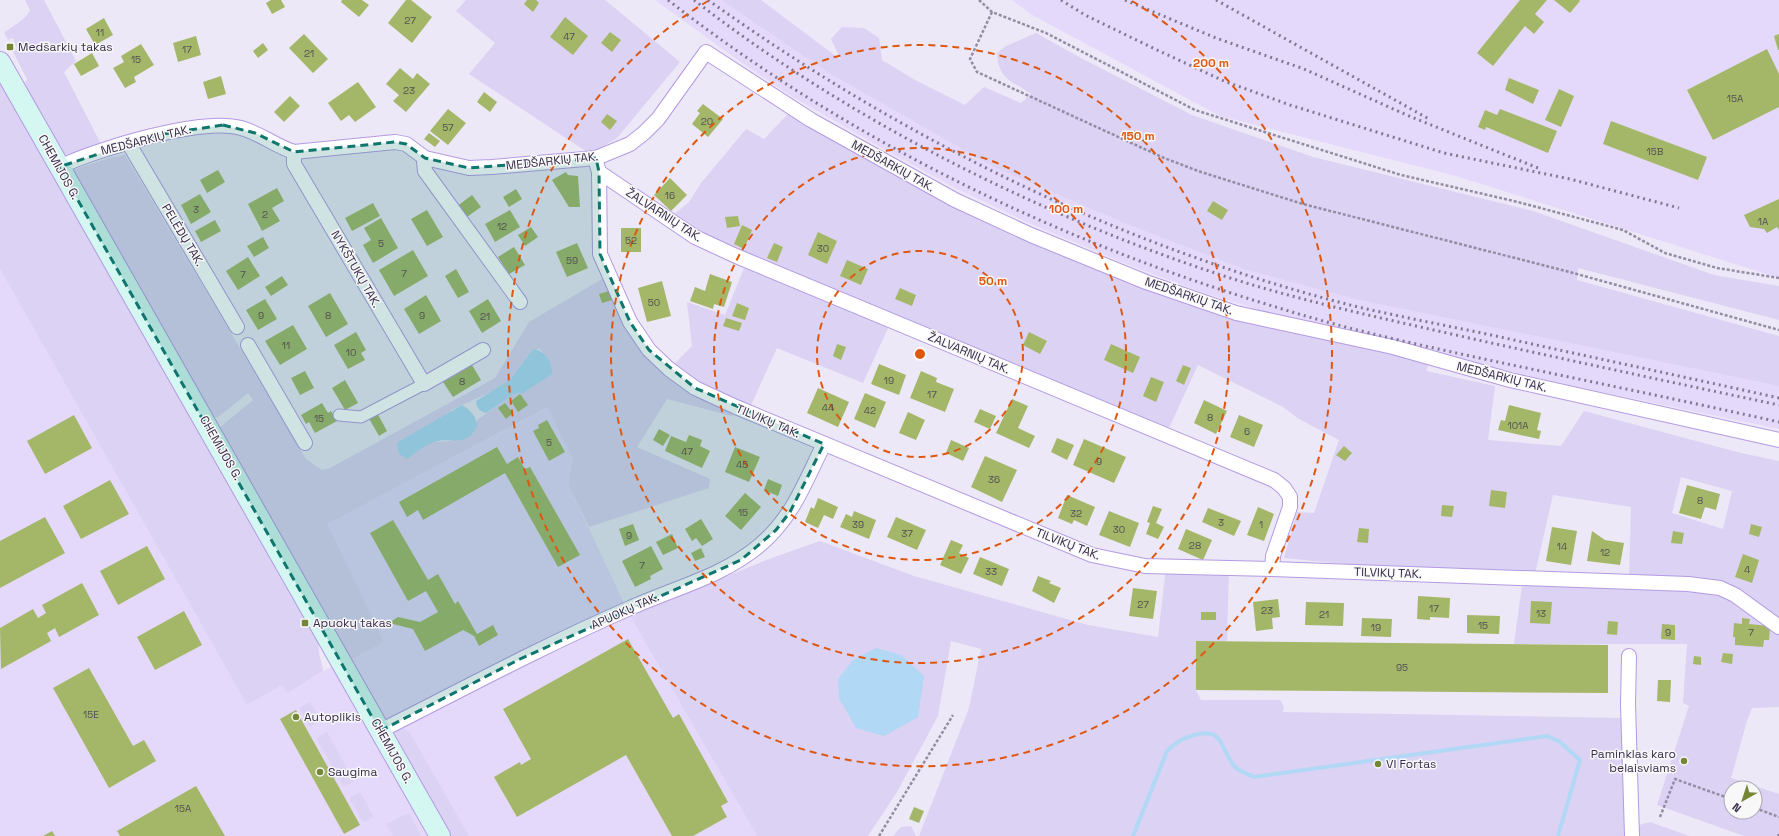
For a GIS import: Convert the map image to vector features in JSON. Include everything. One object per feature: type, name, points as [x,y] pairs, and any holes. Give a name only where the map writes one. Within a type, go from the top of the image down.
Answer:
[{"type":"main road","name":"CHEMIJOS G.","points":[[0,62],[214,436],[440,836]]},
{"type":"street","name":"MEDŠARKIŲ TAK.","points":[[59,167],[74,160],[156,135],[206,126],[240,128],[255,133],[281,148],[294,152],[395,142],[406,144],[425,158],[451,165],[484,168],[596,158],[630,144],[644,133],[658,119],[706,52],[811,120],[954,200],[1031,235],[1146,282],[1236,313],[1393,348],[1510,380],[1779,440]]},
{"type":"street","name":"PELĖDŲ TAK.","points":[[129,144],[237,327]]},
{"type":"street","name":"NYKŠTUKŲ TAK.","points":[[294,152],[294,164],[424,384]]},
{"type":"street","points":[[425,158],[425,171],[520,302]]},
{"type":"street","points":[[596,158],[599,172]]},
{"type":"street","name":"TILVIKŲ TAK.","points":[[599,172],[600,254],[630,322],[649,350],[669,370],[695,388],[736,407],[1092,555],[1145,566],[1272,569],[1688,584],[1720,588],[1735,595],[1779,627]]},
{"type":"street","name":"ŽALVARNIŲ TAK.","points":[[599,172],[695,237],[736,256],[1274,480],[1284,488],[1290,497],[1290,507],[1273,556],[1272,569]]},
{"type":"street","points":[[248,345],[305,443]]},
{"type":"street","points":[[339,415],[361,417],[424,384],[483,350]]},
{"type":"street","name":"APUOKŲ TAK.","points":[[380,731],[520,659],[630,608],[720,572],[741,560],[776,530],[790,512],[824,444]]},
{"type":"street","points":[[1629,656],[1628,704],[1632,836]]},
{"type":"path","points":[[980,0],[992,12],[1046,33],[1195,110],[1401,175],[1518,202],[1623,230],[1665,253],[1717,268],[1779,278]]},
{"type":"path","points":[[992,12],[970,59],[978,72],[1164,158],[1303,204],[1566,271],[1779,330]]},
{"type":"path","points":[[879,836],[953,715]]},
{"type":"path","points":[[1660,817],[1675,778],[1723,796]]},
{"type":"path","points":[[1763,811],[1779,817]]},
{"type":"highlighted area","points":[[223,125],[255,133],[294,152],[395,142],[406,144],[425,158],[469,168],[596,158],[599,172],[600,254],[630,322],[649,350],[695,388],[824,444],[790,512],[776,530],[741,560],[520,659],[380,731],[59,167],[156,135]]},
{"type":"shaded area","points":[[25,0],[44,0],[76,61],[64,72],[102,146],[64,155],[24,84],[27,79],[13,52],[17,49],[13,38],[8,40],[4,33],[28,14],[30,10]]},
{"type":"shaded area","points":[[466,0],[605,0],[680,62],[617,138],[590,154],[469,74],[495,43],[456,11]]},
{"type":"shaded area","points":[[655,0],[721,0],[824,70],[1359,300],[1779,386],[1779,429],[1573,386],[1286,318],[1192,289],[1124,263],[1031,224],[955,188],[791,96],[732,56]]},
{"type":"shaded area","points":[[721,0],[761,0],[841,60],[831,39],[842,27],[864,28],[879,38],[882,60],[915,80],[965,105],[984,87],[1021,103],[1031,94],[1003,74],[998,62],[997,53],[1006,46],[1036,33],[1192,115],[1313,157],[1533,211],[1714,275],[1779,286],[1779,320],[1578,268],[1577,280],[1779,336],[1779,386],[1359,300],[1244,269],[1127,224],[992,166],[824,70]]},
{"type":"shaded area","points":[[1011,0],[1779,0],[1779,278],[1456,176],[1220,116],[1034,16]]},
{"type":"shaded area","points":[[0,79],[319,642],[323,671],[287,693],[282,685],[247,705],[0,269]]},
{"type":"shaded area","points":[[788,114],[892,174],[1017,237],[1164,295],[1248,322],[1430,361],[1426,371],[1495,386],[1488,440],[1561,446],[1584,411],[1741,453],[1779,461],[1779,707],[1752,708],[1731,778],[1737,780],[1723,780],[1723,820],[1763,820],[1763,789],[1779,794],[1779,836],[1744,836],[1657,805],[1689,706],[1683,703],[1687,644],[1514,644],[1523,578],[1467,576],[1284,558],[1297,512],[1314,513],[1339,440],[1299,419],[1283,407],[1198,365],[1169,428],[736,256],[672,216],[689,202],[701,183],[746,129],[764,139]],"holes":[[[1681,477],[1732,491],[1723,529],[1672,513]],[[1553,495],[1631,507],[1629,582],[1534,578]]]},
{"type":"shaded area","points":[[125,155],[306,459],[322,470],[330,468],[495,378],[529,322],[609,275],[625,308],[669,369],[692,346],[687,302],[725,315],[744,268],[889,326],[863,383],[777,348],[748,412],[736,407],[732,416],[667,399],[637,447],[710,479],[709,488],[589,527],[568,484],[573,460],[548,407],[327,524],[384,642],[350,660],[218,429],[253,400],[248,393],[217,418],[211,415],[73,170],[109,158]],"holes":[[[533,349],[540,349],[549,359],[523,393],[514,394],[477,420],[475,430],[451,441],[433,442],[451,410],[502,387],[510,380]]]},
{"type":"shaded area","points":[[0,269],[247,705],[282,685],[287,692],[334,665],[427,836],[0,836]]},
{"type":"shaded area","points":[[549,407],[573,460],[568,484],[630,616],[757,836],[450,836],[350,660],[384,642],[326,524]]},
{"type":"shaded area","points":[[820,541],[914,576],[1088,625],[1158,637],[1166,567],[1229,568],[1227,641],[1196,641],[1196,690],[1201,700],[1280,700],[1284,707],[1283,712],[1623,718],[1624,836],[919,836],[969,708],[981,649],[951,641],[938,716],[897,792],[868,836],[757,836],[630,616],[769,559]]},
{"type":"shaded area","points":[[310,702],[321,721],[310,727],[299,708]]},
{"type":"shaded area","points":[[400,726],[410,733],[469,836],[450,836],[395,739],[396,727]]},
{"type":"shaded area","points":[[327,732],[354,781],[344,787],[316,738]]},
{"type":"shaded area","points":[[360,792],[374,817],[363,822],[349,798]]},
{"type":"shaded area","points":[[409,813],[421,836],[393,836],[386,824]]},
{"type":"shaded area","points":[[1650,822],[1689,836],[1640,836],[1639,825]]},
{"type":"shaded area","points":[[911,826],[916,836],[893,836],[901,827]]},
{"type":"water","points":[[533,349],[545,354],[550,361],[552,374],[523,393],[514,394],[486,413],[480,410],[476,401],[510,380]]},
{"type":"water","points":[[462,405],[468,409],[477,422],[477,426],[473,433],[468,437],[463,440],[431,443],[407,459],[400,454],[397,448],[398,442]]},
{"type":"water","points":[[876,648],[901,655],[924,676],[918,717],[884,736],[856,728],[839,698],[838,679],[853,660]]},
{"type":"building","points":[[271,0],[281,0],[285,7],[272,14],[266,3]]},
{"type":"building","points":[[342,0],[362,0],[369,5],[359,17],[341,2]]},
{"type":"building","points":[[406,0],[411,0],[432,17],[412,43],[388,23]]},
{"type":"building","points":[[527,0],[536,0],[539,3],[533,12],[524,4]]},
{"type":"building","points":[[1520,0],[1547,0],[1535,14],[1544,22],[1534,34],[1525,26],[1493,66],[1477,53]]},
{"type":"building","points":[[1554,0],[1579,0],[1580,1],[1570,13]]},
{"type":"building","points":[[565,17],[588,36],[573,55],[550,37]]},
{"type":"building","points":[[104,18],[113,35],[95,45],[86,29]]},
{"type":"building","points":[[610,32],[621,40],[612,52],[601,43]]},
{"type":"building","points":[[304,34],[328,59],[313,73],[289,48]]},
{"type":"building","points":[[1779,34],[1779,50],[1778,50],[1774,36]]},
{"type":"building","points":[[196,36],[201,55],[178,62],[173,43]]},
{"type":"building","points":[[263,43],[268,50],[258,58],[253,51]]},
{"type":"building","points":[[141,44],[154,65],[134,77],[136,82],[125,88],[113,68],[124,62],[121,56]]},
{"type":"building","points":[[1767,49],[1779,74],[1779,107],[1713,140],[1687,90]]},
{"type":"building","points":[[92,53],[99,66],[81,76],[74,64]]},
{"type":"building","points":[[400,68],[413,79],[417,73],[430,84],[406,112],[393,101],[399,95],[386,84]]},
{"type":"building","points":[[221,76],[226,94],[208,99],[203,82]]},
{"type":"building","points":[[1509,78],[1539,90],[1533,104],[1505,90]]},
{"type":"building","points":[[358,82],[376,107],[355,122],[349,115],[341,121],[328,103]]},
{"type":"building","points":[[1559,89],[1574,96],[1561,127],[1545,120]]},
{"type":"building","points":[[484,92],[497,102],[490,112],[477,102]]},
{"type":"building","points":[[290,96],[300,106],[284,122],[274,112]]},
{"type":"building","points":[[703,104],[723,119],[708,137],[692,124],[700,113],[697,111]]},
{"type":"building","points":[[448,109],[466,123],[448,145],[430,131]]},
{"type":"building","points":[[1500,109],[1557,131],[1548,153],[1486,127],[1485,130],[1478,127],[1485,110],[1497,115]]},
{"type":"building","points":[[607,114],[617,121],[610,130],[601,122]]},
{"type":"building","points":[[1611,121],[1707,157],[1698,180],[1603,144]]},
{"type":"building","points":[[429,133],[440,141],[435,147],[424,139]]},
{"type":"building","points":[[218,170],[225,182],[207,193],[200,180]]},
{"type":"building","points":[[566,172],[568,175],[578,176],[580,207],[569,207],[552,180]]},
{"type":"building","points":[[670,178],[687,195],[671,211],[654,195]]},
{"type":"building","points":[[277,188],[284,201],[272,208],[280,221],[262,231],[248,204]]},
{"type":"building","points":[[516,189],[522,199],[509,207],[503,197]]},
{"type":"building","points":[[200,194],[211,212],[191,224],[181,205]]},
{"type":"building","points":[[472,195],[481,207],[464,219],[456,207]]},
{"type":"building","points":[[1779,199],[1779,230],[1777,227],[1767,233],[1764,229],[1750,227],[1744,215]]},
{"type":"building","points":[[1213,201],[1228,210],[1222,220],[1207,211]]},
{"type":"building","points":[[373,203],[380,216],[352,231],[345,218]]},
{"type":"building","points":[[427,210],[443,237],[427,246],[411,219]]},
{"type":"building","points":[[510,210],[520,227],[495,242],[485,224]]},
{"type":"building","points":[[738,216],[740,226],[727,228],[725,217]]},
{"type":"building","points":[[381,218],[398,248],[373,263],[363,245],[371,240],[364,228]]},
{"type":"building","points":[[215,220],[221,231],[201,242],[195,231]]},
{"type":"building","points":[[742,225],[752,230],[744,249],[734,244]]},
{"type":"building","points":[[531,227],[538,237],[525,246],[518,235]]},
{"type":"building","points":[[621,228],[641,228],[641,252],[621,252]]},
{"type":"building","points":[[818,232],[837,241],[827,264],[808,255]]},
{"type":"building","points":[[263,237],[269,248],[254,257],[247,246]]},
{"type":"building","points":[[577,243],[588,268],[567,277],[556,252]]},
{"type":"building","points":[[774,243],[783,247],[777,262],[767,258]]},
{"type":"building","points":[[514,247],[525,265],[509,274],[498,257]]},
{"type":"building","points":[[413,250],[428,276],[394,296],[379,270]]},
{"type":"building","points":[[248,257],[260,276],[238,290],[226,271]]},
{"type":"building","points":[[847,260],[868,269],[861,285],[840,276]]},
{"type":"building","points":[[456,269],[469,292],[458,298],[445,276]]},
{"type":"building","points":[[710,274],[732,282],[724,307],[714,304],[713,309],[690,301],[695,287],[705,291]]},
{"type":"building","points":[[282,276],[288,285],[271,296],[265,287]]},
{"type":"building","points":[[662,281],[671,316],[647,322],[638,288]]},
{"type":"building","points":[[900,288],[916,295],[912,306],[895,299]]},
{"type":"building","points":[[609,291],[612,300],[602,303],[599,294]]},
{"type":"building","points":[[330,293],[348,324],[326,337],[308,306]]},
{"type":"building","points":[[426,295],[441,321],[419,334],[404,309]]},
{"type":"building","points":[[265,299],[277,319],[258,330],[246,310]]},
{"type":"building","points":[[488,299],[501,321],[482,333],[469,311]]},
{"type":"building","points":[[737,303],[749,308],[745,320],[732,316]]},
{"type":"building","points":[[726,318],[742,323],[739,331],[723,326]]},
{"type":"building","points":[[293,325],[307,349],[280,365],[265,341]]},
{"type":"building","points":[[356,332],[366,350],[361,353],[365,360],[348,369],[334,345]]},
{"type":"building","points":[[1029,332],[1047,341],[1040,354],[1023,345]]},
{"type":"building","points":[[837,344],[846,347],[841,360],[833,356]]},
{"type":"building","points":[[1111,344],[1140,357],[1133,373],[1104,360]]},
{"type":"building","points":[[879,364],[906,375],[899,395],[871,384]]},
{"type":"building","points":[[472,365],[481,380],[453,397],[443,382]]},
{"type":"building","points":[[1183,365],[1191,368],[1184,385],[1176,381]]},
{"type":"building","points":[[305,371],[314,388],[300,395],[291,378]]},
{"type":"building","points":[[921,371],[937,378],[936,382],[954,389],[945,412],[910,398]]},
{"type":"building","points":[[1151,377],[1164,382],[1156,402],[1143,396]]},
{"type":"building","points":[[345,380],[358,403],[345,410],[332,388]]},
{"type":"building","points":[[818,388],[849,402],[838,427],[807,413]]},
{"type":"building","points":[[865,393],[886,402],[875,428],[854,419]]},
{"type":"building","points":[[520,394],[528,405],[518,412],[511,401]]},
{"type":"building","points":[[1012,399],[1028,406],[1018,428],[1035,436],[1029,448],[996,433]]},
{"type":"building","points":[[1204,400],[1227,411],[1216,434],[1194,423]]},
{"type":"building","points":[[322,403],[328,413],[331,411],[337,421],[315,433],[309,422],[306,424],[301,415]]},
{"type":"building","points":[[505,403],[513,413],[506,419],[498,408]]},
{"type":"building","points":[[1509,405],[1541,413],[1537,430],[1541,431],[1539,439],[1498,430],[1501,420],[1505,421]]},
{"type":"building","points":[[980,409],[996,416],[990,429],[974,422]]},
{"type":"building","points":[[376,411],[387,431],[379,436],[367,415]]},
{"type":"building","points":[[908,412],[925,420],[916,440],[899,433]]},
{"type":"building","points":[[74,415],[92,448],[45,474],[27,441]]},
{"type":"building","points":[[1239,415],[1263,425],[1254,447],[1230,437]]},
{"type":"building","points":[[547,420],[565,452],[549,461],[533,431],[539,428],[538,425]]},
{"type":"building","points":[[659,429],[670,435],[663,446],[653,440]]},
{"type":"building","points":[[689,435],[702,440],[700,446],[710,451],[702,468],[665,451],[671,436],[686,442]]},
{"type":"building","points":[[1057,438],[1074,445],[1067,460],[1051,452]]},
{"type":"building","points":[[1084,439],[1126,457],[1114,483],[1073,465]]},
{"type":"building","points":[[951,440],[969,448],[963,461],[946,453]]},
{"type":"building","points":[[1344,446],[1352,453],[1345,461],[1336,455]]},
{"type":"building","points":[[497,447],[507,464],[518,457],[525,469],[530,467],[580,555],[558,567],[505,473],[423,520],[418,510],[407,517],[399,502]]},
{"type":"building","points":[[735,447],[760,457],[749,482],[725,472]]},
{"type":"building","points":[[985,456],[1017,470],[1002,502],[971,487]]},
{"type":"building","points":[[768,479],[782,485],[778,496],[764,490]]},
{"type":"building","points":[[110,480],[129,514],[81,539],[63,506]]},
{"type":"building","points":[[1687,485],[1720,494],[1716,510],[1705,507],[1701,519],[1679,513]]},
{"type":"building","points":[[1491,490],[1507,492],[1505,508],[1489,506]]},
{"type":"building","points":[[745,493],[761,507],[741,530],[725,516]]},
{"type":"building","points":[[1067,495],[1095,507],[1087,526],[1074,520],[1072,524],[1058,518]]},
{"type":"building","points":[[818,498],[838,507],[833,519],[824,515],[818,528],[805,522],[811,507],[814,509]]},
{"type":"building","points":[[1442,505],[1454,506],[1452,517],[1441,516]]},
{"type":"building","points":[[1153,506],[1162,509],[1156,523],[1164,527],[1158,539],[1146,534],[1150,523],[1147,522]]},
{"type":"building","points":[[1258,507],[1274,514],[1264,541],[1247,535]]},
{"type":"building","points":[[1208,508],[1241,521],[1234,536],[1202,522]]},
{"type":"building","points":[[854,511],[876,520],[869,539],[840,527],[846,514],[852,517]]},
{"type":"building","points":[[1109,511],[1139,523],[1130,547],[1099,535]]},
{"type":"building","points":[[45,517],[65,553],[0,588],[0,541]]},
{"type":"building","points":[[896,517],[926,530],[917,550],[887,537]]},
{"type":"building","points":[[701,519],[713,539],[702,546],[696,538],[692,541],[685,529]]},
{"type":"building","points":[[393,520],[428,580],[438,574],[455,604],[458,601],[477,634],[493,625],[498,635],[479,646],[474,636],[463,630],[425,651],[413,629],[389,623],[398,617],[420,622],[438,612],[426,591],[408,601],[370,533]]},
{"type":"building","points":[[633,524],[639,540],[625,546],[619,529]]},
{"type":"building","points":[[1751,524],[1762,527],[1759,537],[1749,534]]},
{"type":"building","points":[[1552,527],[1577,531],[1571,565],[1546,561]]},
{"type":"building","points":[[1359,528],[1369,529],[1368,543],[1357,542]]},
{"type":"building","points":[[1186,529],[1212,540],[1203,560],[1178,549]]},
{"type":"building","points":[[1592,531],[1605,540],[1624,543],[1620,565],[1587,561]]},
{"type":"building","points":[[1673,531],[1684,533],[1682,544],[1671,543]]},
{"type":"building","points":[[672,534],[678,548],[663,555],[656,542]]},
{"type":"building","points":[[951,540],[963,545],[959,553],[969,558],[961,574],[940,565]]},
{"type":"building","points":[[147,546],[165,579],[118,605],[100,571]]},
{"type":"building","points":[[651,546],[663,569],[650,576],[651,579],[635,587],[622,561]]},
{"type":"building","points":[[701,548],[705,557],[695,561],[691,553]]},
{"type":"building","points":[[1743,554],[1759,560],[1752,583],[1735,577]]},
{"type":"building","points":[[980,557],[1009,569],[1002,586],[973,574]]},
{"type":"building","points":[[1038,576],[1051,581],[1049,583],[1061,588],[1054,603],[1032,591]]},
{"type":"building","points":[[82,583],[99,615],[59,637],[55,628],[47,633],[51,641],[1,669],[0,628],[33,609],[38,618],[46,613],[42,605]]},
{"type":"building","points":[[1133,588],[1157,591],[1153,619],[1129,616]]},
{"type":"building","points":[[1418,596],[1450,598],[1449,618],[1430,617],[1430,620],[1417,619]]},
{"type":"building","points":[[1278,599],[1280,617],[1272,618],[1273,629],[1256,631],[1253,602]]},
{"type":"building","points":[[1531,601],[1552,602],[1550,624],[1530,623]]},
{"type":"building","points":[[1306,602],[1344,603],[1343,626],[1305,625]]},
{"type":"building","points":[[184,611],[202,645],[155,670],[137,637]]},
{"type":"building","points":[[1201,612],[1216,612],[1216,620],[1201,620]]},
{"type":"building","points":[[1467,615],[1500,616],[1499,634],[1467,633]]},
{"type":"building","points":[[1362,618],[1392,619],[1391,637],[1361,636]]},
{"type":"building","points":[[1742,618],[1750,619],[1749,624],[1770,626],[1769,640],[1764,640],[1763,647],[1735,645],[1735,637],[1733,637],[1734,623],[1742,624]]},
{"type":"building","points":[[1608,621],[1618,622],[1617,635],[1607,634]]},
{"type":"building","points":[[1662,624],[1675,625],[1675,640],[1661,639]]},
{"type":"building","points":[[628,639],[673,718],[679,714],[728,802],[721,806],[727,817],[693,836],[672,836],[626,755],[517,817],[494,777],[520,762],[521,765],[531,759],[503,709]]},
{"type":"building","points":[[1196,641],[1608,645],[1608,693],[1196,690]]},
{"type":"building","points":[[1723,653],[1733,654],[1732,664],[1721,662]]},
{"type":"building","points":[[1694,656],[1701,657],[1701,665],[1693,664]]},
{"type":"building","points":[[89,668],[133,746],[144,740],[156,761],[109,788],[53,688]]},
{"type":"building","points":[[1658,680],[1671,680],[1670,702],[1657,701]]},
{"type":"building","name":"Saugima","points":[[296,710],[360,825],[344,834],[280,719]]},
{"type":"building","points":[[196,786],[225,836],[120,836],[117,831]]},
{"type":"building","points":[[914,807],[924,811],[919,823],[909,819]]},
{"type":"building","points":[[52,831],[55,836],[43,836]]},
{"type":"waterway","points":[[1133,836],[1167,751],[1182,739],[1204,733],[1216,736],[1220,740],[1235,767],[1254,777],[1547,736],[1560,742],[1580,760],[1558,836]]},
{"type":"railway","points":[[668,0],[737,51],[809,98],[883,142],[959,182],[1037,219],[1116,252],[1197,282],[1304,316],[1406,342],[1779,422]]},
{"type":"railway","points":[[694,0],[753,44],[815,85],[880,124],[947,160],[1016,194],[1155,252],[1224,276],[1345,310],[1508,347],[1779,405]]},
{"type":"railway","points":[[708,0],[782,51],[858,98],[937,142],[1017,183],[1099,220],[1182,253],[1267,282],[1354,306],[1779,398]]},
{"type":"railway","points":[[1061,0],[1085,15],[1224,81],[1290,105],[1444,153],[1570,179],[1679,208]]},
{"type":"railway","points":[[1125,0],[1216,38],[1304,69],[1409,116],[1538,168]]},
{"type":"railway","points":[[1216,0],[1429,119]]},
{"type":"place","name":"Medšarkių takas","points":[[10,47]]},
{"type":"place","name":"Apuokų takas","points":[[305,623]]},
{"type":"place","name":"Autoplikis","points":[[296,717]]},
{"type":"place","name":"Paminklas karo belaisviams","points":[[1684,761]]},
{"type":"place","name":"VI Fortas","points":[[1378,764]]},
{"type":"place","name":"Saugima","points":[[320,772]]}]
